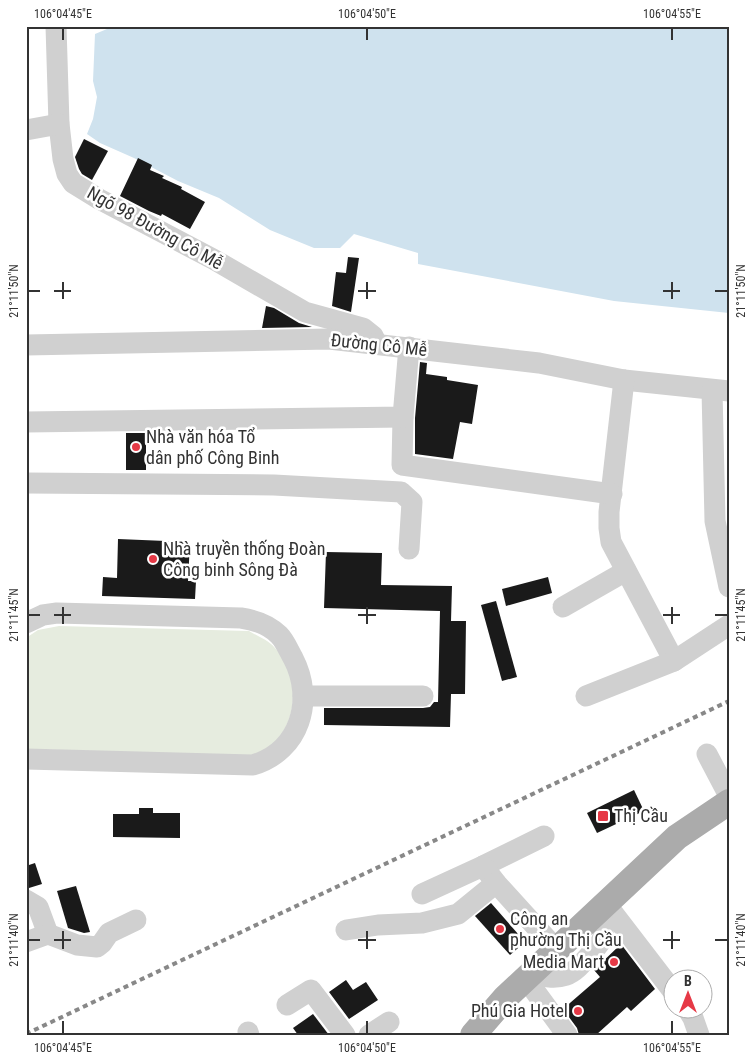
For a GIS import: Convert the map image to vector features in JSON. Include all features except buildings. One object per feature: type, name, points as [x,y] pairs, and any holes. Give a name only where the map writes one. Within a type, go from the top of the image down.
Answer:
[{"type":"main road","points":[[473,1035],[505,998],[677,837],[729,802]]},
{"type":"street","name":"Ngõ 98 Đường Cô Mễ","points":[[56,26],[59,124],[63,159],[67,174],[73,183],[99,199],[213,259],[305,312],[363,328],[373,336],[377,344]]},
{"type":"street","points":[[26,130],[59,124]]},
{"type":"street","name":"Đường Cô Mễ","points":[[26,345],[329,339],[539,363],[624,380],[720,390]]},
{"type":"street","points":[[409,347],[403,417],[402,465],[612,494]]},
{"type":"street","points":[[624,380],[609,512],[611,542],[674,661]]},
{"type":"street","points":[[720,390],[716,521],[729,587]]},
{"type":"street","points":[[26,422],[403,417]]},
{"type":"street","points":[[26,483],[274,485],[401,492],[412,502],[409,549]]},
{"type":"street","points":[[563,607],[626,571]]},
{"type":"street","points":[[26,622],[43,615],[57,613],[241,618],[252,620],[263,624],[280,636],[288,648],[300,677],[303,696],[302,711],[295,732],[285,745],[271,757],[252,765],[26,759]]},
{"type":"street","points":[[586,696],[674,661],[729,625]]},
{"type":"street","points":[[303,696],[423,696]]},
{"type":"street","points":[[707,754],[729,796]]},
{"type":"street","points":[[422,894],[544,836]]},
{"type":"street","points":[[483,866],[557,950]]},
{"type":"street","points":[[346,930],[378,925],[422,923],[458,914],[496,883]]},
{"type":"street","points":[[26,900],[38,907],[48,934]]},
{"type":"street","points":[[528,977],[560,978],[574,971],[582,964],[603,937],[604,906]]},
{"type":"street","points":[[604,906],[662,978]]},
{"type":"street","points":[[26,942],[48,934],[77,945],[97,947],[109,932],[136,920]]},
{"type":"street","points":[[528,977],[567,1035]]},
{"type":"street","points":[[287,1005],[311,990],[346,1035]]},
{"type":"street","points":[[693,1018],[699,1035]]},
{"type":"street","points":[[369,1035],[389,1022]]},
{"type":"shaded area","points":[[59,626],[249,631],[272,645],[283,658],[288,669],[293,695],[288,721],[283,732],[275,742],[256,756],[26,748],[26,638],[38,630]]},
{"type":"water","points":[[107,26],[729,26],[729,313],[614,301],[418,264],[418,253],[354,234],[340,248],[314,248],[270,230],[219,198],[178,181],[100,143],[87,134],[93,119],[97,97],[93,81],[95,34],[107,29]]},
{"type":"railway","points":[[26,1034],[729,701]]},
{"type":"place","name":"Nhà văn hóa Tổ dân phố Công Binh","points":[[136,447]]},
{"type":"place","name":"Nhà truyền thống Đoàn Công binh Sông Đà","points":[[153,559]]},
{"type":"place","name":"Thị Cầu","points":[[603,816]]},
{"type":"place","name":"Công an phường Thị Cầu","points":[[500,929]]},
{"type":"place","name":"Media Mart","points":[[614,962]]},
{"type":"place","name":"Phú Gia Hotel","points":[[578,1011]]}]
